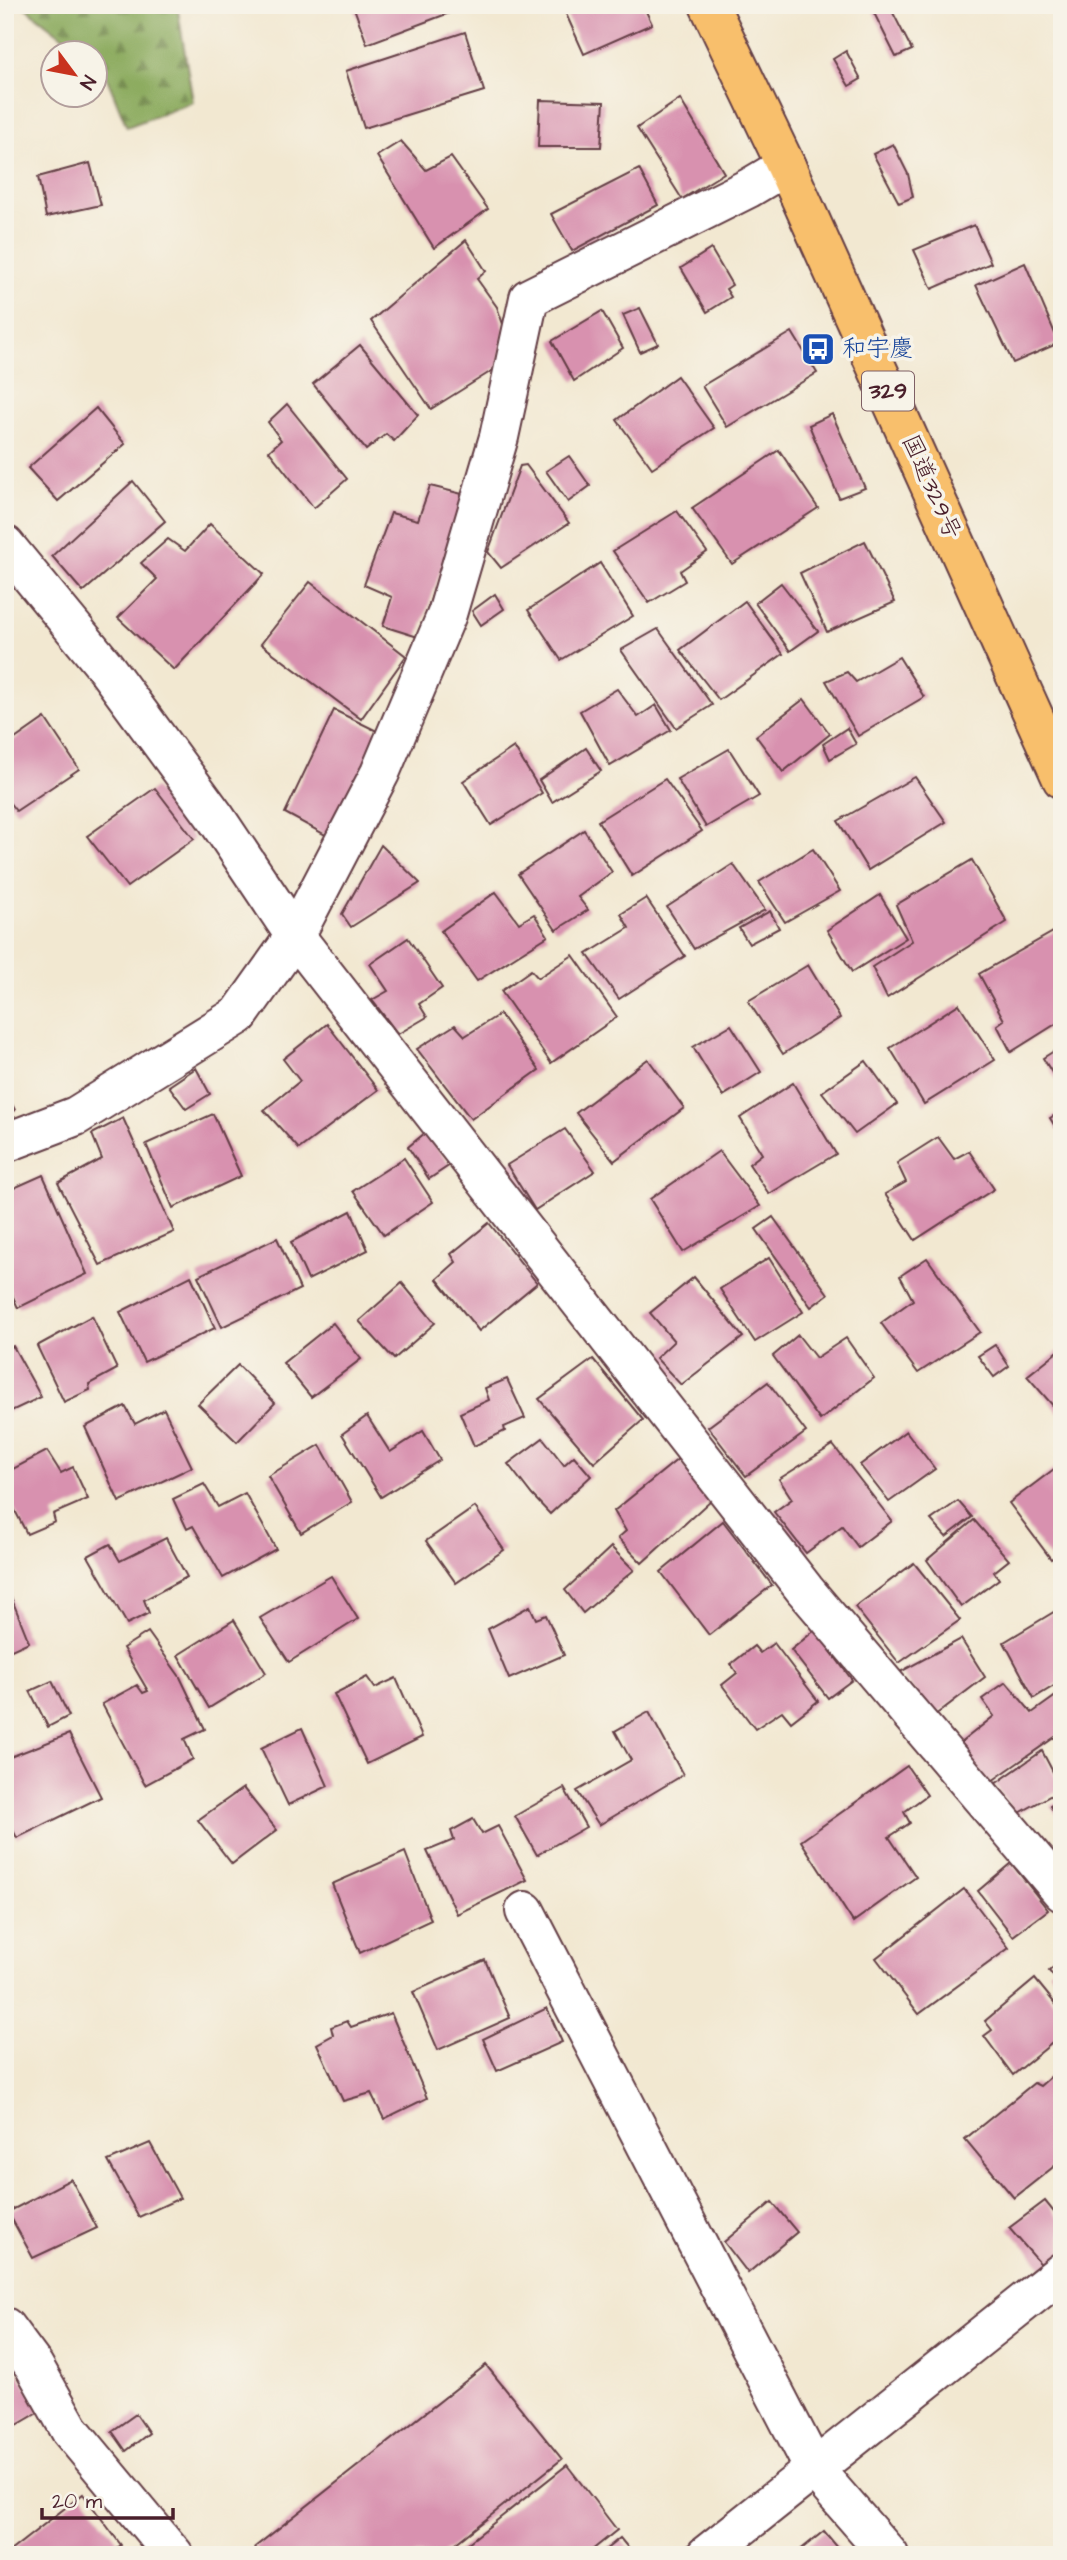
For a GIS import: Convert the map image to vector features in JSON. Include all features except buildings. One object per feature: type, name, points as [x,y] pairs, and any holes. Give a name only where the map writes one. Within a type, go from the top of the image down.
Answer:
[{"type":"highway","name":"国道329号","points":[[709,5],[786,166],[1062,779]]},
{"type":"street","points":[[5,1143],[76,1116],[239,1015],[295,936],[380,773],[447,614],[499,437],[529,298],[749,188],[786,166]]},
{"type":"street","points":[[5,545],[103,664],[216,818],[295,936],[806,1590],[1062,1892]]},
{"type":"street","points":[[525,1911],[815,2470],[889,2555]]},
{"type":"street","points":[[706,2555],[1062,2272]]},
{"type":"street","points":[[5,2328],[34,2366],[70,2430],[174,2555]]},
{"type":"green space","points":[[22,5],[177,5],[193,102],[127,127],[108,80],[108,38],[65,38]]},
{"type":"place","name":"和宇慶","points":[[818,349]]}]
